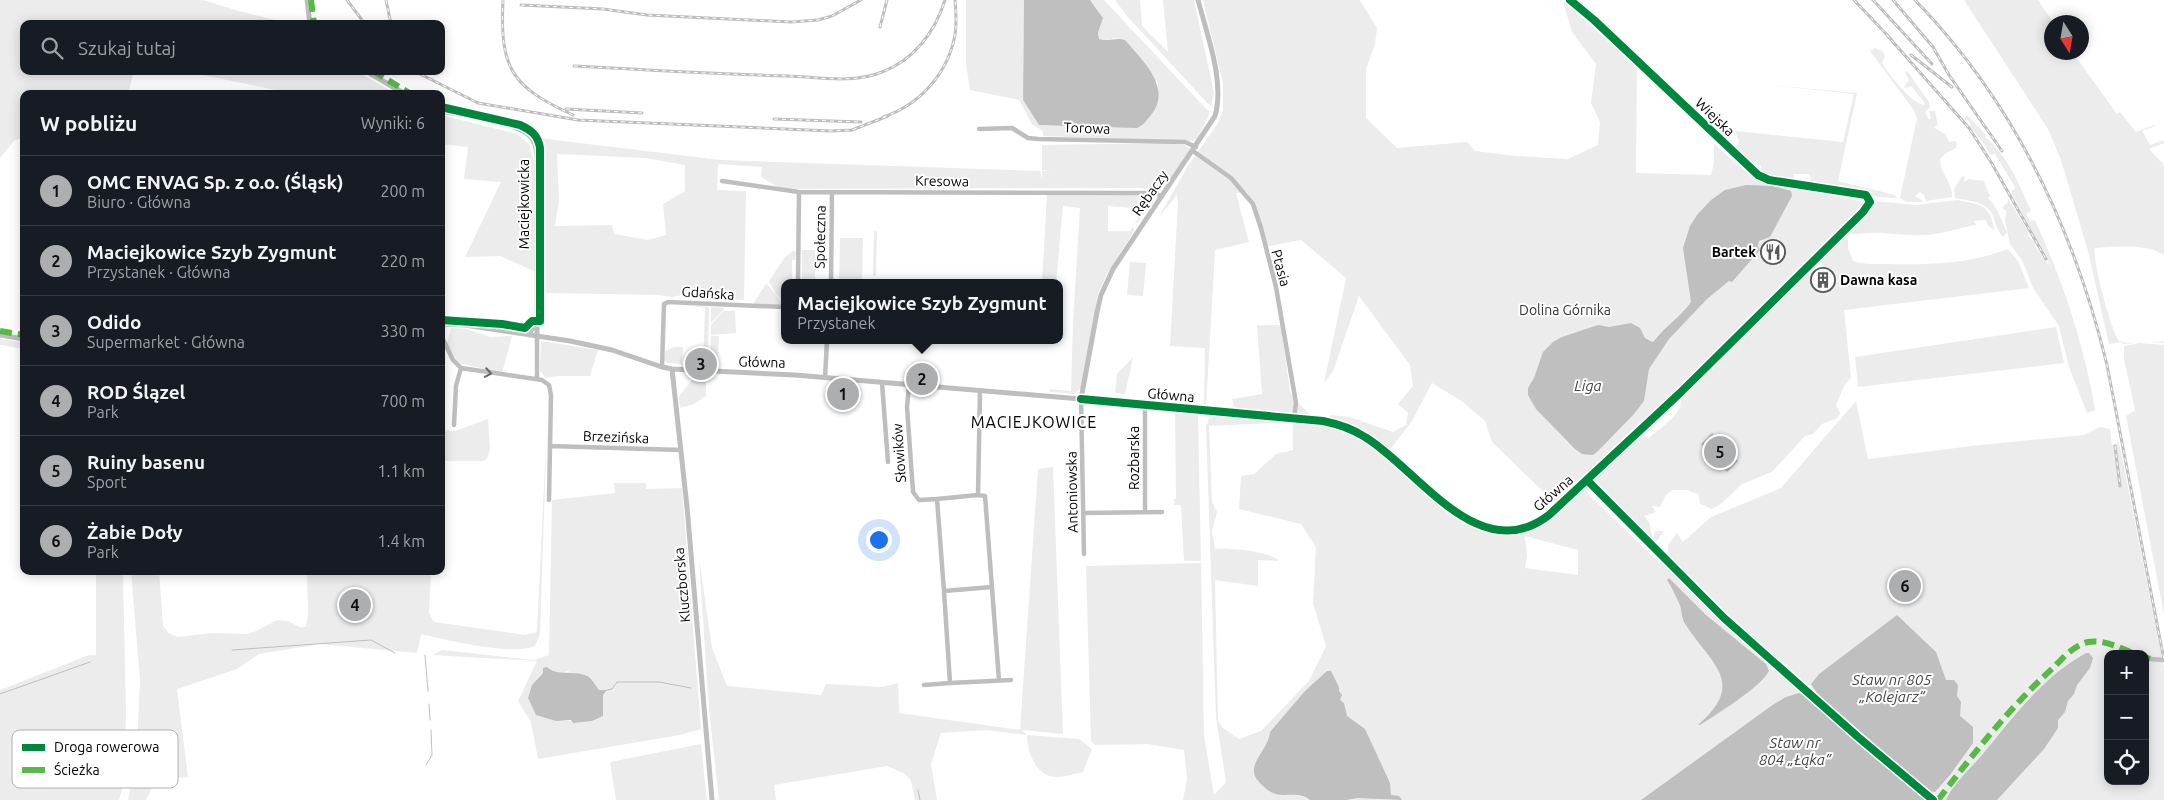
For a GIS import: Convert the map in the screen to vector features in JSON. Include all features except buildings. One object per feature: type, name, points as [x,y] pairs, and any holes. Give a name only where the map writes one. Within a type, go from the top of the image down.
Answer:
[{"type":"street","points":[[307,0],[310,20]]},
{"type":"street","name":"Rębaczy","points":[[1081,399],[1101,295],[1113,269],[1195,149],[1215,116],[1219,94],[1218,83],[1198,0]]},
{"type":"street","name":"Wiejska","points":[[1570,0],[1594,20],[1758,175],[1768,180],[1858,194],[1870,199]]},
{"type":"street","points":[[373,75],[398,90]]},
{"type":"street","name":"Maciejkowicka","points":[[445,111],[514,128],[527,134],[533,141],[537,161],[537,336]]},
{"type":"street","name":"Torowa","points":[[979,129],[1012,128],[1028,138],[1038,139],[1185,142],[1195,149]]},
{"type":"street","name":"Ptasia","points":[[1195,149],[1231,178],[1253,204],[1276,287],[1296,403],[1294,418]]},
{"type":"street","name":"Kresowa","points":[[722,181],[799,192],[1154,193],[1162,196]]},
{"type":"street","points":[[798,279],[799,192]]},
{"type":"street","name":"Społeczna","points":[[831,279],[832,192]]},
{"type":"street","name":"Główna","points":[[445,324],[465,325],[537,336],[612,350],[672,369],[980,390],[1294,418],[1344,426],[1367,438],[1458,515],[1486,527],[1502,530],[1519,529],[1533,525],[1549,515],[1727,348],[1863,212],[1868,206],[1870,199]]},
{"type":"street","name":"Gdańska","points":[[662,367],[664,304],[668,302],[781,307]]},
{"type":"street","name":"Maciejkowicka","points":[[529,335],[536,321]]},
{"type":"street","points":[[0,335],[20,338]]},
{"type":"street","points":[[537,336],[537,379]]},
{"type":"street","points":[[445,343],[453,360],[461,368],[537,379],[546,383],[550,390],[549,500]]},
{"type":"street","points":[[825,378],[827,344]]},
{"type":"street","points":[[454,425],[456,386],[461,368]]},
{"type":"street","name":"Kluczborska","points":[[672,369],[712,800]]},
{"type":"street","points":[[882,383],[888,462]]},
{"type":"street","name":"Słowików","points":[[909,385],[907,407],[914,495],[919,500],[978,495]]},
{"type":"street","points":[[980,390],[978,495],[985,496],[999,680]]},
{"type":"street","name":"Antoniowska","points":[[1081,399],[1084,554]]},
{"type":"street","name":"Rozbarska","points":[[1145,405],[1145,512]]},
{"type":"street","name":"Brzezińska","points":[[550,446],[681,450]]},
{"type":"street","points":[[937,498],[950,683]]},
{"type":"street","points":[[1084,513],[1162,512]]},
{"type":"street","points":[[944,591],[992,587]]},
{"type":"street","points":[[2150,659],[2164,660]]},
{"type":"street","points":[[924,685],[1011,680]]},
{"type":"green space","points":[[0,0],[203,0],[275,20],[20,20],[20,75],[133,75],[129,90],[20,90],[20,139],[14,141],[0,158]]},
{"type":"green space","points":[[966,0],[1024,0],[1023,100],[1039,125],[1140,127],[1150,117],[1155,108],[1158,83],[1116,38],[1099,39],[1101,15],[1090,0],[1104,0],[1210,113],[1197,139],[1192,141],[1043,136],[1043,131],[1032,124],[1019,100],[970,90],[966,64]]},
{"type":"green space","points":[[1115,0],[1140,0],[1142,26],[1168,52],[1163,0],[1194,0],[1214,93],[1211,107],[1127,16]]},
{"type":"green space","name":"Dolina Górnika","points":[[1203,0],[1360,0],[1377,28],[1375,44],[1366,69],[1366,118],[1397,148],[1467,142],[1475,151],[1515,156],[1568,159],[1598,145],[1600,122],[1591,103],[1596,64],[1572,32],[1563,1],[1637,67],[1636,173],[1711,175],[1714,162],[1714,144],[1757,181],[1864,202],[1864,206],[1844,232],[1556,504],[1492,442],[1485,421],[1463,402],[1432,383],[1412,421],[1389,451],[1360,431],[1326,419],[1331,415],[1349,417],[1393,432],[1406,425],[1408,413],[1398,404],[1413,386],[1410,365],[1359,296],[1333,371],[1324,383],[1346,278],[1301,240],[1264,247],[1247,192],[1236,193],[1249,242],[1215,250],[1206,408],[1204,409],[1205,348],[1170,346],[1177,195],[1158,218],[1188,166],[1218,123],[1223,109],[1223,83]]},
{"type":"green space","points":[[1964,0],[2038,0],[2048,15],[2044,15],[2044,60],[2078,60],[2117,114],[2120,112],[2136,132],[2154,125],[2156,126],[2142,131],[2150,145],[2164,140],[2164,143],[2149,149],[2164,165],[2164,255],[2157,251],[2140,247],[2095,248],[2099,280],[2107,310],[2119,341],[2144,342],[2123,344],[2120,342],[2109,344],[2088,251],[2061,160],[2048,129]]},
{"type":"green space","points":[[1875,48],[1882,51],[1885,56],[1882,63],[1895,81],[1913,99],[1924,105],[1925,103],[1911,86],[1904,87],[1909,80],[1905,72],[1907,71],[1929,102],[1930,107],[1925,112],[1929,120],[1931,118],[1929,111],[1935,111],[1938,125],[1934,127],[1945,134],[1949,142],[1955,141],[1957,143],[1956,148],[1946,153],[1940,159],[1942,169],[1951,187],[1952,197],[1926,201],[1924,195],[1920,192],[1915,196],[1922,200],[1922,202],[1906,202],[1900,198],[1917,118],[1913,109],[1870,51]]},
{"type":"green space","points":[[203,75],[363,75],[389,90],[275,90]]},
{"type":"green space","points":[[1769,85],[1857,93],[1838,181],[1895,195],[1897,198],[1879,197],[1811,184],[1810,174],[1794,174],[1793,181],[1769,177],[1760,173],[1761,166],[1753,166],[1735,150],[1739,141],[1735,131],[1843,142],[1854,94]]},
{"type":"green space","points":[[1967,115],[1986,135],[1985,137],[2006,161],[2031,211],[2026,214],[2030,221],[2035,220],[2045,243],[2079,337],[2095,410],[2087,413],[2069,367],[2059,326],[2033,288],[2022,260],[2010,244],[2005,221],[2006,211],[2002,208],[2008,202],[2007,197],[2028,231],[2029,237],[2035,242],[2035,246],[2049,265],[2048,261],[2012,194],[2012,190],[2015,187],[1995,154],[1990,155],[1986,146],[1970,127],[1970,122],[1964,119]]},
{"type":"green space","points":[[445,116],[517,134],[529,144],[535,165],[536,272],[500,256],[465,257],[501,182],[464,179],[468,147],[445,144]]},
{"type":"green space","points":[[538,138],[721,160],[1040,171],[1042,179],[1042,171],[1051,171],[1042,170],[1042,145],[1166,143],[1185,145],[1190,149],[1169,181],[1158,191],[1140,188],[781,189],[761,177],[762,167],[718,164],[717,190],[746,191],[744,300],[682,295],[672,297],[658,295],[547,293],[541,300],[542,167]],"holes":[[[557,154],[646,158],[685,165],[685,191],[663,204],[666,235],[648,240],[614,234],[612,225],[555,226],[559,200]]]},
{"type":"green space","points":[[1962,176],[1965,177],[1964,182],[1969,179],[1984,181],[1990,196],[1988,198],[1997,210],[2007,232],[2003,237],[1987,207],[1955,198],[1954,189]]},
{"type":"green space","points":[[1148,194],[1154,198],[1153,203],[1137,223],[1135,223],[1138,218],[1133,214],[1133,208],[1108,206],[1108,231],[1130,231],[1133,226],[1134,231],[1108,272],[1098,294],[1081,388],[1074,394],[1050,392],[1050,389],[1071,391],[1080,208],[1063,206],[1056,279],[1042,279],[1047,195]]},
{"type":"green space","points":[[1958,200],[1973,203],[1987,210],[1994,230],[1988,226],[1986,220],[1974,221],[1976,225],[1929,235],[1848,233],[1848,248],[1853,261],[1875,264],[1918,264],[1964,261],[2008,249],[2018,261],[2029,288],[1844,310],[1851,378],[1845,384],[1836,405],[1840,413],[1837,418],[1822,424],[1813,434],[1805,436],[1772,472],[1742,484],[1722,503],[1712,509],[1700,504],[1699,495],[1687,490],[1672,490],[1666,495],[1660,507],[1652,506],[1656,512],[1644,516],[1649,522],[1653,539],[1655,531],[1664,531],[1654,545],[1592,484],[1593,479],[1643,435],[1649,438],[1670,420],[1679,409],[1681,396],[1810,268],[1836,283],[1838,282],[1835,272],[1830,274],[1823,269],[1820,258],[1871,208],[1874,201],[1916,205]]},
{"type":"green space","points":[[874,231],[877,231],[876,276],[873,276]]},
{"type":"green space","points":[[840,238],[863,238],[862,279],[839,279]]},
{"type":"green space","points":[[794,250],[796,253],[795,260],[792,260],[792,279],[781,279],[781,300],[769,281],[785,257]]},
{"type":"green space","points":[[802,250],[815,250],[815,279],[802,279]]},
{"type":"green space","points":[[1130,262],[1146,263],[1143,296],[1127,295]]},
{"type":"green space","points":[[766,284],[781,301],[781,305],[753,304]]},
{"type":"green space","points":[[685,305],[709,307],[708,366],[703,366],[705,308]]},
{"type":"green space","points":[[711,307],[725,308],[711,323]]},
{"type":"green space","points":[[723,311],[735,311],[736,333],[711,335],[711,325]]},
{"type":"green space","points":[[1257,325],[1281,325],[1290,392],[1295,400],[1313,417],[1235,410],[1232,399],[1262,394]]},
{"type":"green space","points":[[2056,327],[2064,363],[1858,387],[1855,357]]},
{"type":"green space","points":[[451,328],[467,329],[490,337],[512,336],[502,373],[458,363],[447,343]]},
{"type":"green space","points":[[711,336],[719,336],[718,358],[710,357]]},
{"type":"green space","points":[[0,339],[20,342],[20,348],[0,345]]},
{"type":"green space","points":[[541,341],[598,350],[590,376],[546,378],[540,371]]},
{"type":"green space","points":[[2140,343],[2164,345],[2164,615],[2126,416],[2135,410],[2124,359],[2124,346]]},
{"type":"green space","points":[[674,347],[683,347],[682,364],[667,363],[664,360],[665,351]]},
{"type":"green space","points":[[1133,357],[1125,394],[1115,393],[1117,374]]},
{"type":"green space","points":[[706,377],[706,396],[694,404],[680,408],[679,396],[694,378]]},
{"type":"green space","points":[[1856,401],[1868,459],[1980,445],[2084,435],[2100,427],[2110,429],[2112,446],[2119,442],[2164,668],[2164,800],[1183,800],[1187,779],[1184,750],[1148,744],[1095,745],[1091,741],[1086,566],[1201,563],[1204,735],[1214,795],[1226,782],[1216,718],[1206,426],[1210,416],[1313,423],[1334,426],[1355,435],[1389,454],[1461,513],[1494,527],[1542,524],[1588,486],[1588,494],[1660,563],[1668,556],[1668,545],[1677,533],[1683,542],[1711,517],[1781,488]],"holes":[[[1293,422],[1293,450],[1276,454],[1254,474],[1241,476],[1239,509],[1301,524],[1316,547],[1313,603],[1326,646],[1309,681],[1261,731],[1239,739],[1223,728],[1218,721],[1215,580],[1258,586],[1258,560],[1279,561],[1258,553],[1215,549],[1212,531],[1217,512],[1212,502],[1209,426]],[[1525,536],[1578,550],[1578,575],[1525,568],[1527,556]]]},
{"type":"green space","points":[[1175,412],[1198,415],[1201,561],[1184,561],[1181,505],[1174,505],[1174,499],[1176,499]]},
{"type":"green space","points":[[488,419],[490,449],[487,459],[483,461],[445,461],[445,430],[455,431]]},
{"type":"green space","points":[[547,423],[540,634],[535,646],[525,649],[496,648],[421,634],[417,653],[320,644],[259,654],[237,669],[177,689],[188,777],[178,778],[178,730],[138,730],[140,680],[131,575],[159,575],[163,626],[169,633],[177,637],[212,633],[247,634],[277,620],[288,621],[300,627],[306,627],[308,614],[307,575],[431,575],[429,613],[434,622],[525,635],[537,632]]},
{"type":"green space","points":[[1053,467],[1063,734],[1022,730],[1027,735],[986,730],[941,733],[931,764],[937,800],[915,800],[911,781],[905,774],[887,766],[774,785],[776,800],[719,800],[709,710],[699,558],[712,648],[727,686],[821,695],[826,684],[882,687],[898,683],[899,713],[1020,730],[1038,469]]},
{"type":"green space","points":[[614,483],[646,483],[646,489],[682,488],[701,729],[680,735],[538,759],[531,722],[518,701],[537,661],[432,655],[442,650],[534,660],[549,655],[552,500],[615,493]],"holes":[[[546,669],[563,673],[567,671],[591,678],[599,690],[606,692],[603,695],[603,716],[587,721],[579,721],[536,715],[528,698],[532,685]]]},
{"type":"green space","points":[[96,575],[123,575],[125,730],[12,730],[12,788],[122,788],[119,800],[0,800],[0,690],[89,655],[96,655]]},
{"type":"green space","points":[[1027,735],[1079,739],[1092,749],[1083,772],[1053,777],[1041,772],[1031,755]]},
{"type":"green space","points":[[701,744],[707,800],[616,800],[610,762]]},
{"type":"green space","points":[[131,788],[152,788],[146,800],[128,800]]},
{"type":"water","points":[[1024,0],[1090,0],[1103,18],[1098,33],[1099,39],[1125,40],[1153,75],[1159,95],[1157,105],[1143,124],[1137,128],[1039,125],[1023,100]]},
{"type":"water","name":"Liga","points":[[1746,185],[1773,186],[1791,191],[1792,196],[1770,237],[1759,241],[1758,246],[1760,250],[1732,282],[1729,281],[1707,299],[1669,339],[1649,369],[1644,401],[1634,414],[1593,455],[1582,454],[1536,409],[1528,395],[1528,388],[1534,378],[1543,352],[1553,342],[1562,337],[1598,325],[1609,327],[1631,323],[1640,328],[1645,338],[1652,342],[1654,341],[1691,302],[1683,248],[1690,226],[1711,200],[1725,190]]},
{"type":"water","points":[[1712,433],[1738,461],[1727,472],[1701,444]]},
{"type":"water","points":[[1669,578],[1706,615],[1766,664],[1769,671],[1757,685],[1700,725],[1698,725],[1713,710],[1721,696],[1722,684],[1719,672],[1684,622],[1680,605],[1667,580]]},
{"type":"water","name":"Staw nr 805 „Kolejarz”","points":[[1897,615],[1936,652],[1946,680],[1954,680],[1958,685],[1957,696],[1961,702],[1960,716],[1973,727],[1973,743],[1935,792],[1929,791],[1913,778],[1817,693],[1811,684],[1819,674]]},
{"type":"water","points":[[2086,653],[2089,653],[2093,658],[2090,668],[2068,701],[2065,712],[2058,720],[2058,728],[2044,749],[1997,800],[1946,800],[1957,782],[2029,699],[2056,674]]},
{"type":"water","points":[[547,667],[556,672],[584,675],[590,678],[599,690],[607,690],[603,695],[603,716],[592,721],[573,723],[571,720],[556,721],[536,715],[528,698],[532,685],[543,673],[543,668]]},
{"type":"water","points":[[1327,671],[1331,671],[1339,687],[1342,695],[1340,700],[1344,703],[1347,716],[1365,729],[1390,783],[1391,795],[1399,796],[1402,800],[1358,798],[1310,800],[1298,795],[1280,795],[1269,791],[1255,777],[1255,764],[1269,739],[1270,732],[1305,691]]},
{"type":"water","name":"Staw nr 804 „Łąka”","points":[[1799,693],[1806,696],[1906,780],[1925,800],[1641,800],[1774,704],[1786,697]]},
{"type":"waterway","points":[[232,650],[371,640],[395,653]]},
{"type":"waterway","points":[[425,655],[428,691]]},
{"type":"waterway","points":[[0,694],[90,662]]},
{"type":"waterway","points":[[607,690],[612,689],[617,682],[659,682],[691,688]]},
{"type":"waterway","points":[[429,704],[430,720]]},
{"type":"waterway","points":[[426,765],[432,755],[431,730]]},
{"type":"waterway","points":[[918,790],[920,800]]},
{"type":"railway","points":[[347,0],[362,20]]},
{"type":"railway","points":[[386,0],[390,20]]},
{"type":"railway","points":[[503,0],[504,43],[507,59],[513,72],[522,84],[535,94],[573,115]]},
{"type":"railway","points":[[521,5],[603,9],[647,15],[791,22],[818,20],[832,16],[861,0]]},
{"type":"railway","points":[[880,27],[887,0]]},
{"type":"railway","points":[[574,66],[835,79],[871,76],[893,67],[922,44],[941,12],[945,0]]},
{"type":"railway","points":[[883,117],[896,112],[920,96],[939,74],[946,62],[955,35],[955,0]]},
{"type":"railway","points":[[1854,0],[1891,39]]},
{"type":"railway","points":[[1873,0],[1932,64]]},
{"type":"railway","points":[[1893,0],[1933,47],[1949,75],[2002,151]]},
{"type":"railway","points":[[1915,0],[1950,39],[1982,81],[2010,124],[2058,216],[2077,265],[2107,365],[2164,660]]},
{"type":"railway","points":[[1886,34],[1969,128],[1991,162],[2046,259]]},
{"type":"railway","points":[[1911,55],[1952,87]]},
{"type":"railway","points":[[422,75],[478,103],[578,120],[831,131],[852,130],[888,116]]},
{"type":"railway","points":[[566,109],[642,113]]},
{"type":"railway","points":[[774,119],[861,122]]},
{"type":"railway","points":[[2115,446],[2120,486]]},
{"type":"marked path","points":[[311,0],[314,20]]},
{"type":"marked path","points":[[380,75],[404,90]]},
{"type":"marked path","points":[[0,331],[20,334]]},
{"type":"marked path","points":[[1938,800],[2007,714],[2073,649],[2094,641],[2125,650]]},
{"type":"cycle path","points":[[1081,399],[1334,423],[1365,437],[1451,508],[1474,522],[1498,530],[1523,528],[1549,515],[1680,393],[1863,212],[1870,202],[1866,195],[1769,180],[1758,175],[1594,20],[1570,0]]},
{"type":"cycle path","points":[[445,108],[520,125],[531,131],[538,140],[540,148],[540,321],[532,321],[525,328],[502,324],[445,320]]},
{"type":"cycle path","points":[[1587,480],[1724,618],[1858,737],[1933,800]]},
{"type":"place","name":"Bartek","points":[[1773,252]]},
{"type":"place","name":"Dawna kasa","points":[[1823,280]]},
{"type":"place","name":"Odido","points":[[701,364]]},
{"type":"place","name":"Maciejkowice Szyb Zygmunt","points":[[922,379]]},
{"type":"place","name":"OMC ENVAG Sp. z o.o. (Śląsk)","points":[[843,394]]},
{"type":"place","name":"Ruiny basenu","points":[[1720,452]]},
{"type":"place","name":"Żabie Doły","points":[[1905,586]]},
{"type":"place","name":"ROD Ślązel","points":[[355,605]]},
{"type":"district","name":"MACIEJKOWICE","points":[[1034,422]]}]
